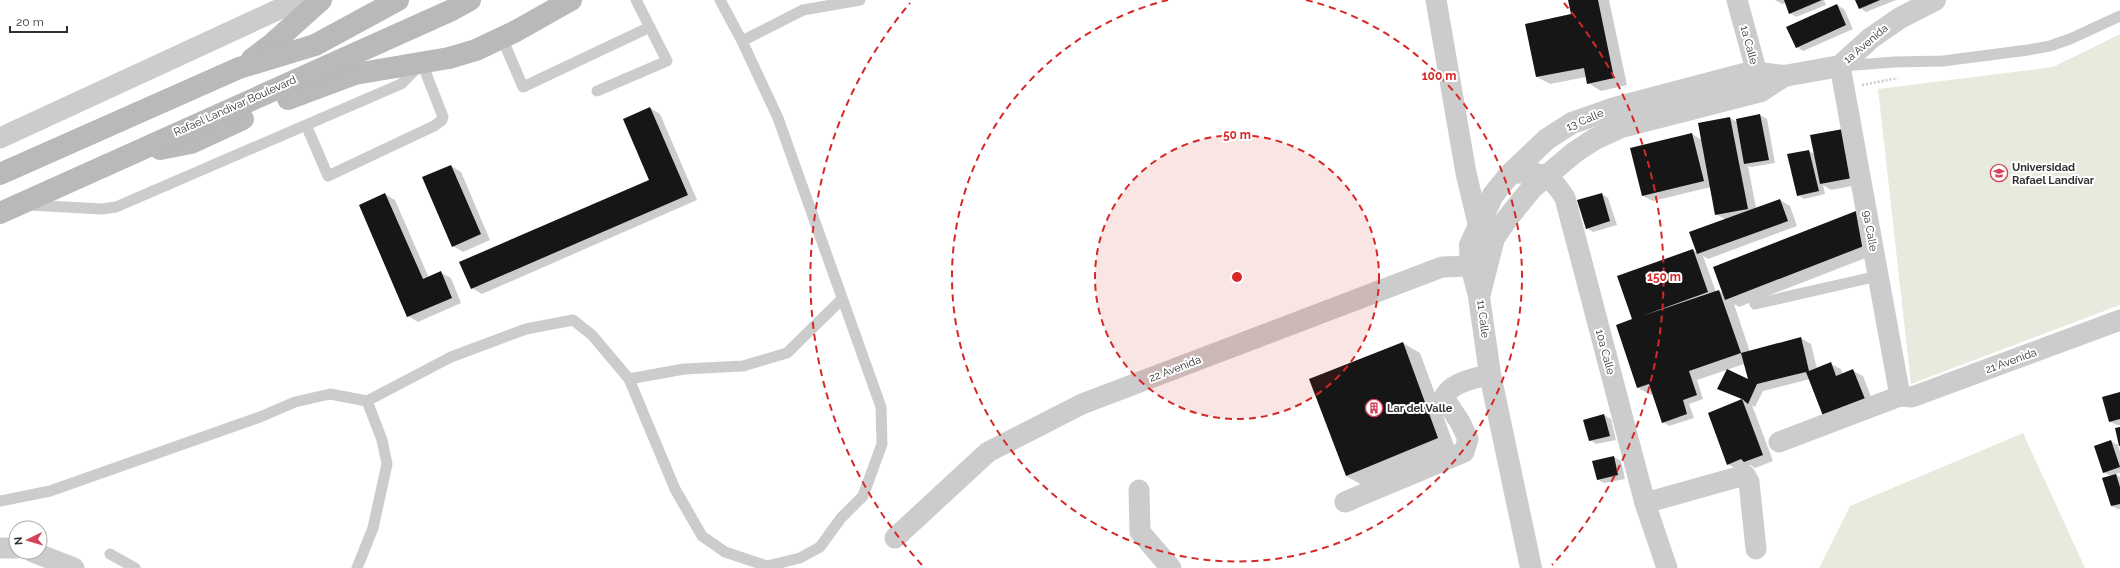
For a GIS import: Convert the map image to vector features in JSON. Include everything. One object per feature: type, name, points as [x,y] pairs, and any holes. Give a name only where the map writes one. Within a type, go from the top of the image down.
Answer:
[{"type":"main road","points":[[239,68],[272,44],[321,0]]},
{"type":"main road","points":[[0,174],[239,68],[314,44],[398,0]]},
{"type":"main road","name":"Rafael Landivar Boulevard","points":[[0,212],[120,157],[452,10],[470,0]]},
{"type":"main road","points":[[120,157],[191,143],[307,90],[340,78],[449,58],[476,50],[502,38],[571,0]]},
{"type":"street","points":[[0,138],[299,0]]},
{"type":"street","points":[[1436,0],[1466,173],[1478,227]]},
{"type":"street","name":"1a Calle","points":[[1736,0],[1759,81]]},
{"type":"street","name":"1a Avenida","points":[[1840,66],[1852,57],[1871,38],[1900,18],[1935,0]]},
{"type":"street","name":"13 Calle","points":[[1479,264],[1470,245],[1492,195],[1510,174],[1547,139],[1572,123],[1615,108],[1840,66]]},
{"type":"street","name":"9a Calle","points":[[1840,66],[1900,396]]},
{"type":"street","name":"13 Calle","points":[[1479,264],[1507,219],[1546,176],[1574,152],[1595,139],[1621,127],[1759,81]]},
{"type":"street","points":[[1510,174],[1531,171],[1546,176]]},
{"type":"street","name":"10a Calle","points":[[1546,176],[1557,185],[1565,198],[1645,503],[1667,568]]},
{"type":"street","name":"11 Calle","points":[[1479,264],[1479,297],[1490,374],[1531,568]]},
{"type":"street","name":"22 Avenida","points":[[895,538],[988,452],[1082,404],[1442,267],[1479,264]]},
{"type":"street","name":"21 Avenida","points":[[1779,442],[1900,396],[1912,397],[2120,320]]},
{"type":"street","points":[[1345,502],[1464,452],[1468,439],[1460,422],[1444,398],[1446,392],[1452,387],[1490,374]]},
{"type":"street","points":[[1645,503],[1745,475],[1749,482],[1756,549]]},
{"type":"street","points":[[1139,490],[1140,532],[1171,568]]},
{"type":"street","points":[[48,558],[74,568]]},
{"type":"lane","points":[[597,91],[667,61],[636,0]]},
{"type":"lane","points":[[0,501],[50,491],[260,417],[294,402],[330,394],[367,401],[451,357],[526,329],[573,320],[592,335],[629,379],[675,489],[702,536],[725,552],[767,566],[800,558],[820,547],[841,518],[864,496],[882,444],[881,407],[778,118],[742,41],[720,0]]},
{"type":"lane","points":[[742,41],[805,5],[860,0]]},
{"type":"lane","points":[[1840,66],[1894,62],[1943,61],[2028,50],[2050,46],[2070,39],[2120,16]]},
{"type":"lane","points":[[502,38],[523,87],[650,27]]},
{"type":"lane","points":[[20,204],[102,209],[116,207],[306,125],[401,84],[422,63],[443,117],[442,120],[434,126],[328,176],[306,125]]},
{"type":"lane","points":[[1755,304],[1878,276]]},
{"type":"lane","points":[[629,379],[684,369],[743,366],[787,353],[842,300]]},
{"type":"lane","points":[[357,568],[373,528],[387,464],[382,440],[367,401]]},
{"type":"lane","points":[[110,554],[135,568]]},
{"type":"shaded area","name":"Universidad Rafael Landívar","points":[[2120,34],[2120,305],[1911,384],[1878,89],[2053,67]]},
{"type":"shaded area","points":[[2023,433],[2085,568],[1819,568],[1850,506]]},
{"type":"building","points":[[1568,0],[1598,0],[1614,78],[1587,84],[1584,68],[1536,77],[1525,24],[1571,14]]},
{"type":"building","points":[[1784,0],[1822,0],[1789,14]]},
{"type":"building","points":[[1855,0],[1880,0],[1859,9]]},
{"type":"building","points":[[1837,4],[1846,25],[1796,48],[1786,27]]},
{"type":"building","points":[[650,107],[688,195],[471,289],[459,262],[649,180],[623,119]]},
{"type":"building","points":[[1760,114],[1769,160],[1744,164],[1736,119]]},
{"type":"building","points":[[1730,117],[1748,209],[1715,215],[1698,123]]},
{"type":"building","points":[[1843,129],[1852,178],[1820,184],[1810,135]]},
{"type":"building","points":[[1692,133],[1704,181],[1642,196],[1630,148]]},
{"type":"building","points":[[1809,150],[1819,191],[1797,196],[1787,154]]},
{"type":"building","points":[[451,165],[481,234],[452,247],[422,177]]},
{"type":"building","points":[[385,193],[423,279],[441,271],[452,298],[407,317],[359,205]]},
{"type":"building","points":[[1602,193],[1610,221],[1586,229],[1577,200]]},
{"type":"building","points":[[1780,199],[1788,221],[1697,254],[1689,232]]},
{"type":"building","points":[[1856,211],[1869,244],[1725,300],[1713,267]]},
{"type":"building","points":[[1693,249],[1708,292],[1642,316],[1719,290],[1741,353],[1689,371],[1697,395],[1683,400],[1687,414],[1662,423],[1649,384],[1637,388],[1616,325],[1632,319],[1617,276]]},
{"type":"building","points":[[1801,337],[1809,371],[1831,362],[1836,376],[1853,369],[1867,404],[1825,421],[1806,372],[1757,384],[1748,404],[1742,399],[1717,389],[1727,369],[1748,379],[1741,353]]},
{"type":"building","name":"Lar del Valle","points":[[1403,342],[1438,438],[1346,476],[1309,379]]},
{"type":"building","points":[[2120,392],[2120,419],[2109,422],[2102,397]]},
{"type":"building","points":[[1742,399],[1763,455],[1744,462],[1741,459],[1727,465],[1708,413]]},
{"type":"building","points":[[1604,414],[1610,436],[1589,441],[1583,420]]},
{"type":"building","points":[[2120,427],[2120,446],[2119,446],[2115,428]]},
{"type":"building","points":[[2111,440],[2120,467],[2103,473],[2094,446]]},
{"type":"building","points":[[1614,456],[1618,475],[1597,480],[1592,461]]},
{"type":"building","points":[[2116,474],[2120,487],[2120,504],[2111,506],[2102,478]]},
{"type":"place","name":"Universidad Rafael Landívar","points":[[1999,173]]},
{"type":"place","name":"Lar del Valle","points":[[1374,408]]}]
